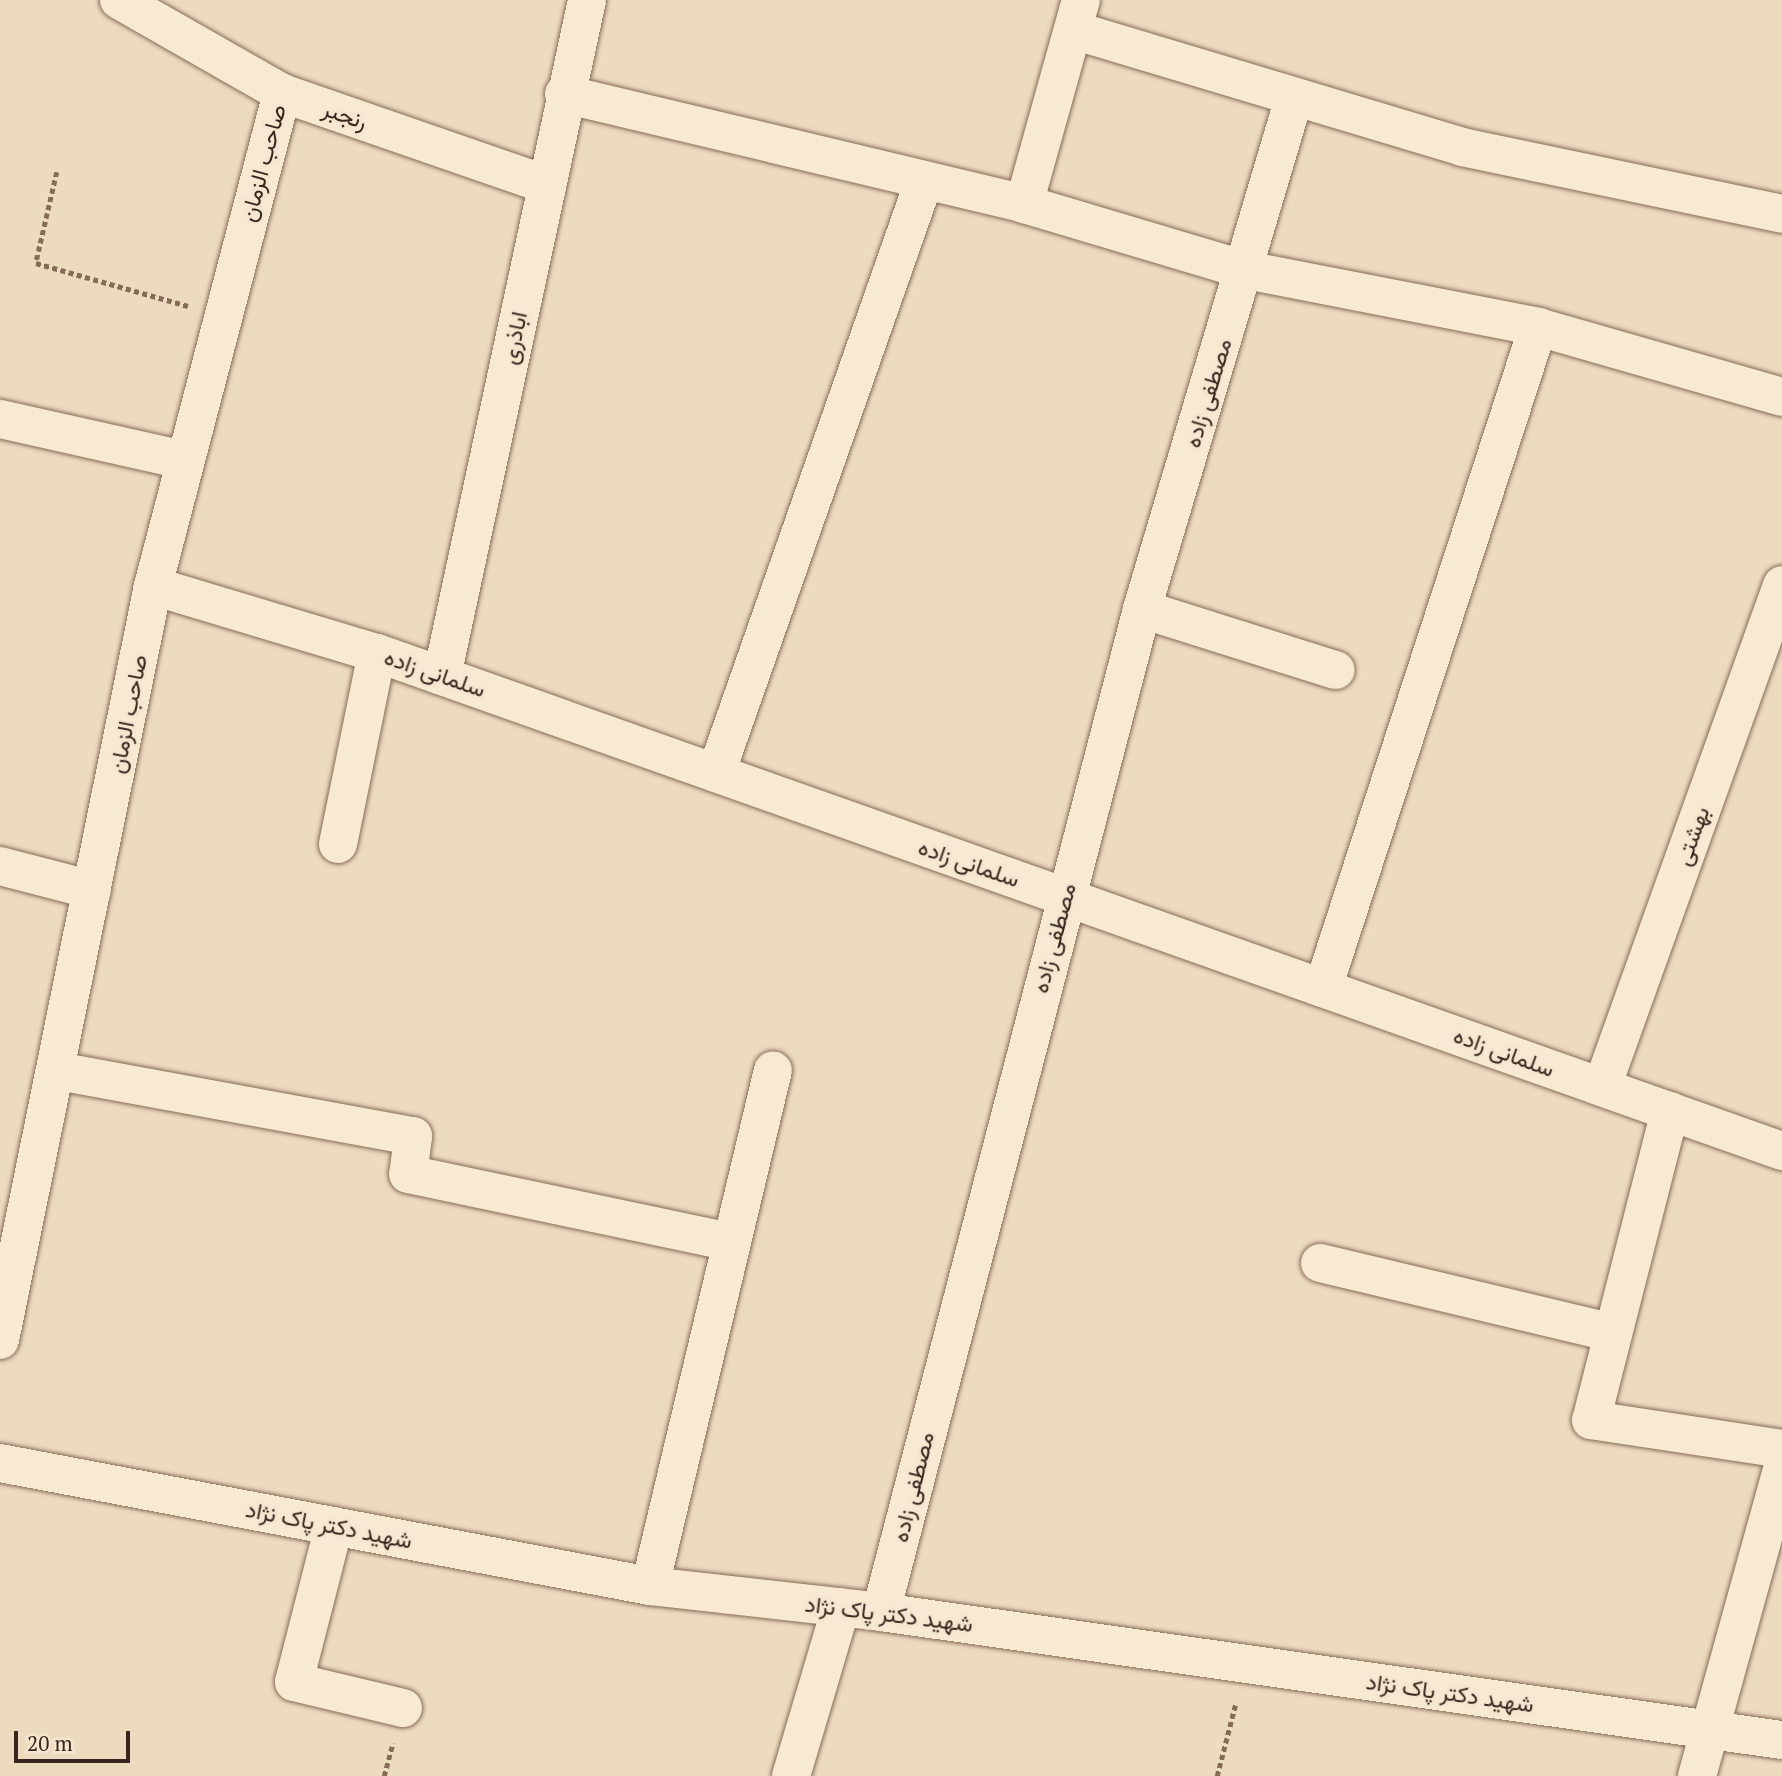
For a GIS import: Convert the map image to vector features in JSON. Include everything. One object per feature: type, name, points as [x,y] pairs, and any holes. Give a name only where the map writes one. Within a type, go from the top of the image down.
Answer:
[{"type":"street","name":"رنجبر","points":[[119,0],[158,9],[282,93],[547,186]]},
{"type":"street","name":"اباذری","points":[[442,676],[547,186],[564,94],[587,0]]},
{"type":"street","points":[[1024,204],[1077,15],[1294,98],[1462,147],[1782,214]]},
{"type":"street","name":"صاحب الزمان","points":[[0,1340],[58,1071],[153,586],[183,460],[282,93]]},
{"type":"street","points":[[564,94],[1024,204],[1246,270],[1538,327],[1782,397]]},
{"type":"street","name":"مصطفی زاده","points":[[881,1612],[1142,609],[1246,270],[1294,98]]},
{"type":"street","points":[[716,773],[924,181]]},
{"type":"street","points":[[1323,988],[1538,327]]},
{"type":"street","points":[[0,419],[183,460]]},
{"type":"street","name":"سلمانی زاده","points":[[153,586],[377,653],[1782,1151]]},
{"type":"street","name":"بهشتی","points":[[1602,1087],[1781,591]]},
{"type":"street","points":[[1142,609],[1336,670]]},
{"type":"street","points":[[338,844],[377,653]]},
{"type":"street","points":[[0,866],[92,890]]},
{"type":"street","points":[[650,1586],[774,1070]]},
{"type":"street","points":[[58,1071],[413,1136],[408,1174],[732,1242]]},
{"type":"street","points":[[1670,1111],[1591,1420],[1782,1449]]},
{"type":"street","points":[[1320,1263],[1613,1333]]},
{"type":"street","name":"شهید دکتر پاک نژاد","points":[[0,1463],[650,1586],[881,1612],[1782,1740]]},
{"type":"street","points":[[1697,1776],[1712,1730],[1782,1470]]},
{"type":"street","points":[[334,1526],[294,1682],[403,1708]]},
{"type":"street","points":[[792,1776],[841,1607]]},
{"type":"path","points":[[57,172],[36,263],[222,316]]},
{"type":"path","points":[[1217,1776],[1246,1664]]}]
